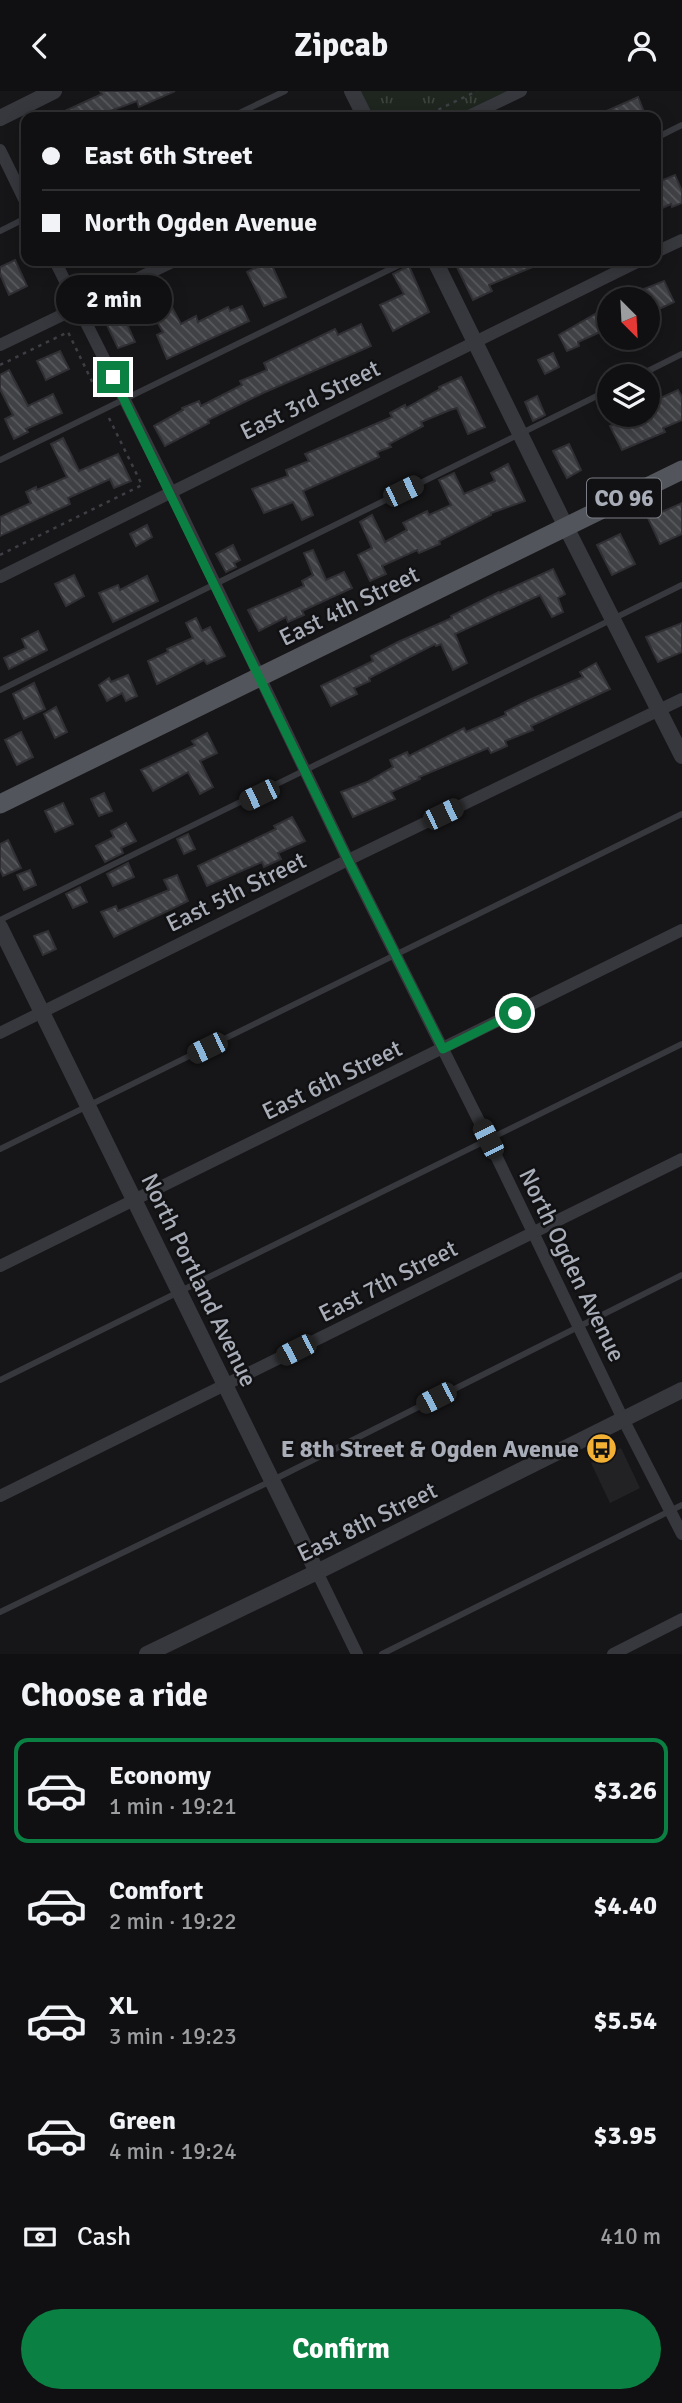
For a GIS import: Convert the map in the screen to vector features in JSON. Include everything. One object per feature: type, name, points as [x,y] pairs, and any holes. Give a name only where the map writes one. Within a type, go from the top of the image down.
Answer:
[{"type":"main road","name":"East 4th Street","points":[[0,804],[682,470]]},
{"type":"street","points":[[0,118],[54,91]]},
{"type":"street","points":[[352,91],[362,112]]},
{"type":"street","points":[[477,112],[521,91]]},
{"type":"street","points":[[0,150],[21,192]]},
{"type":"street","points":[[661,250],[682,240]]},
{"type":"street","name":"North Ogden Avenue","points":[[58,266],[171,492],[348,860],[488,1139],[623,1419],[676,1508],[682,1534]]},
{"type":"street","points":[[0,345],[164,266]]},
{"type":"street","points":[[438,266],[682,755]]},
{"type":"street","name":"East 3rd Street","points":[[0,577],[629,266]]},
{"type":"street","name":"East 5th Street","points":[[0,1033],[348,860],[682,699]]},
{"type":"street","name":"North Portland Avenue","points":[[0,927],[357,1654]]},
{"type":"street","name":"East 6th Street","points":[[0,1266],[682,930]]},
{"type":"street","name":"East 7th Street","points":[[0,1496],[682,1159]]},
{"type":"street","name":"East 8th Street","points":[[146,1654],[682,1390]]},
{"type":"street","points":[[613,1654],[682,1619]]},
{"type":"lane","points":[[241,112],[285,91]]},
{"type":"lane","points":[[661,136],[682,125]]},
{"type":"lane","points":[[0,231],[21,220]]},
{"type":"lane","points":[[0,460],[397,266]]},
{"type":"lane","points":[[660,365],[682,354]]},
{"type":"lane","points":[[0,690],[597,396]]},
{"type":"lane","points":[[0,921],[682,585]]},
{"type":"lane","points":[[0,1149],[682,814]]},
{"type":"lane","points":[[0,1380],[682,1044]]},
{"type":"lane","points":[[0,1612],[271,1481],[682,1275]]},
{"type":"lane","points":[[382,1654],[676,1508]]},
{"type":"path","points":[[433,112],[477,91]]},
{"type":"path","points":[[0,365],[68,332],[142,485],[0,555]]},
{"type":"shaded area","points":[[621,1448],[640,1488],[610,1503],[591,1463]]},
{"type":"green space","points":[[352,91],[521,91],[477,112],[362,112]]},
{"type":"building","points":[[100,91],[175,91],[139,107],[137,101],[107,112],[63,112],[102,94]]},
{"type":"building","points":[[638,97],[644,112],[604,112]]},
{"type":"building","points":[[675,175],[682,191],[682,203],[661,209],[661,181]]},
{"type":"building","points":[[15,260],[27,286],[9,295],[0,274],[0,267]]},
{"type":"building","points":[[260,266],[272,266],[286,297],[264,306],[247,272]]},
{"type":"building","points":[[409,266],[429,312],[393,331],[380,305],[404,294],[393,274]]},
{"type":"building","points":[[456,266],[535,266],[489,285],[492,291],[473,300]]},
{"type":"building","points":[[664,281],[674,302],[660,309],[660,287],[649,287]]},
{"type":"building","points":[[167,298],[181,324],[196,316],[198,322],[228,307],[230,311],[242,306],[249,321],[167,359],[157,335],[163,332],[149,307]]},
{"type":"building","points":[[122,313],[135,342],[118,348],[105,321]]},
{"type":"building","points":[[597,313],[597,333],[578,342],[579,346],[567,351],[559,335]]},
{"type":"building","points":[[361,324],[371,346],[263,393],[208,420],[209,423],[165,446],[154,426],[183,410],[182,408],[199,401],[201,406],[242,385],[240,381],[267,370],[264,363],[335,329],[338,335]]},
{"type":"building","points":[[60,351],[69,369],[46,380],[37,361]]},
{"type":"building","points":[[553,353],[559,367],[545,374],[538,360]]},
{"type":"building","points":[[9,370],[28,406],[53,394],[62,413],[26,429],[28,432],[14,439],[5,419],[13,415],[0,389],[0,375]]},
{"type":"building","points":[[461,377],[485,427],[468,434],[457,408],[450,410],[421,422],[423,426],[389,444],[391,447],[377,452],[379,457],[303,491],[313,515],[302,520],[293,502],[264,513],[252,489],[288,476],[286,470],[309,461],[305,454],[392,417],[390,413],[405,405],[406,408]]},
{"type":"building","points":[[678,390],[682,397],[682,420],[663,428],[665,432],[622,450],[610,427],[660,427],[660,398]]},
{"type":"building","points":[[537,396],[545,415],[533,421],[525,402]]},
{"type":"building","points":[[63,438],[79,471],[118,454],[131,481],[114,488],[110,479],[68,498],[70,504],[0,536],[0,517],[31,503],[26,492],[67,477],[51,444]]},
{"type":"building","points":[[569,444],[581,470],[567,478],[553,451]]},
{"type":"building","points":[[508,464],[525,501],[491,513],[439,541],[440,544],[419,553],[417,550],[382,566],[386,574],[370,581],[358,555],[372,548],[360,522],[372,515],[385,542],[407,530],[403,523],[427,511],[429,515],[451,505],[439,480],[454,473],[464,494],[495,481],[491,473]]},
{"type":"building","points":[[682,503],[682,534],[660,544],[648,518]]},
{"type":"building","points":[[147,525],[152,537],[136,546],[130,534]]},
{"type":"building","points":[[620,534],[635,564],[612,575],[597,545]]},
{"type":"building","points":[[233,545],[240,560],[234,563],[236,567],[226,572],[216,554]]},
{"type":"building","points":[[313,550],[326,580],[344,572],[352,588],[302,611],[304,615],[288,622],[286,617],[259,631],[248,610],[304,586],[302,581],[313,575],[304,553]]},
{"type":"building","points":[[553,569],[565,594],[558,598],[563,612],[552,617],[540,595],[455,634],[467,663],[453,670],[441,644],[435,644],[369,678],[370,681],[354,688],[357,694],[331,706],[321,686],[373,661],[371,656],[398,642],[452,618],[451,616],[499,592]]},
{"type":"building","points":[[74,575],[84,596],[66,606],[55,584]]},
{"type":"building","points":[[147,576],[158,601],[113,622],[99,593],[118,585],[120,590]]},
{"type":"building","points":[[196,618],[202,631],[210,627],[225,656],[207,664],[204,660],[157,684],[148,661],[193,638],[186,623]]},
{"type":"building","points":[[682,623],[682,652],[658,662],[646,637]]},
{"type":"building","points":[[38,631],[47,650],[9,669],[4,658],[26,648],[22,639]]},
{"type":"building","points":[[596,663],[610,689],[531,726],[533,730],[505,741],[507,746],[491,753],[488,748],[419,777],[420,779],[391,792],[395,799],[353,817],[341,792],[367,782],[393,767],[390,760],[407,752],[409,756],[464,728],[466,732],[506,715],[505,712],[529,700],[583,677],[580,672]]},
{"type":"building","points":[[128,675],[137,696],[126,701],[122,693],[107,701],[99,685],[109,678],[111,682]]},
{"type":"building","points":[[34,683],[45,709],[24,719],[13,694]]},
{"type":"building","points":[[56,707],[67,732],[55,738],[44,714]]},
{"type":"building","points":[[21,732],[33,757],[17,765],[5,740]]},
{"type":"building","points":[[207,733],[217,753],[200,761],[213,787],[200,794],[188,772],[153,791],[141,770],[195,745],[192,741]]},
{"type":"building","points":[[104,793],[112,811],[99,816],[91,799]]},
{"type":"building","points":[[63,803],[73,824],[55,832],[45,811]]},
{"type":"building","points":[[292,817],[305,841],[278,853],[281,859],[264,867],[262,862],[207,886],[198,866],[276,829],[274,826]]},
{"type":"building","points":[[126,823],[136,841],[121,848],[123,853],[105,862],[96,846],[114,837],[111,831]]},
{"type":"building","points":[[188,834],[195,849],[184,854],[177,839]]},
{"type":"building","points":[[8,840],[21,868],[3,876],[0,869],[0,844]]},
{"type":"building","points":[[128,863],[134,877],[113,886],[107,874]]},
{"type":"building","points":[[30,870],[36,885],[24,890],[17,875]]},
{"type":"building","points":[[177,875],[188,901],[114,937],[101,912],[116,906],[118,911],[169,890],[164,880]]},
{"type":"building","points":[[80,887],[87,902],[73,908],[66,894]]},
{"type":"building","points":[[48,931],[56,949],[43,955],[34,936]]},
{"type":"place","name":"E 8th Street & Ogden Avenue","points":[[602,1449]]},
{"type":"route","points":[[113,377],[443,1049],[515,1013]]}]
